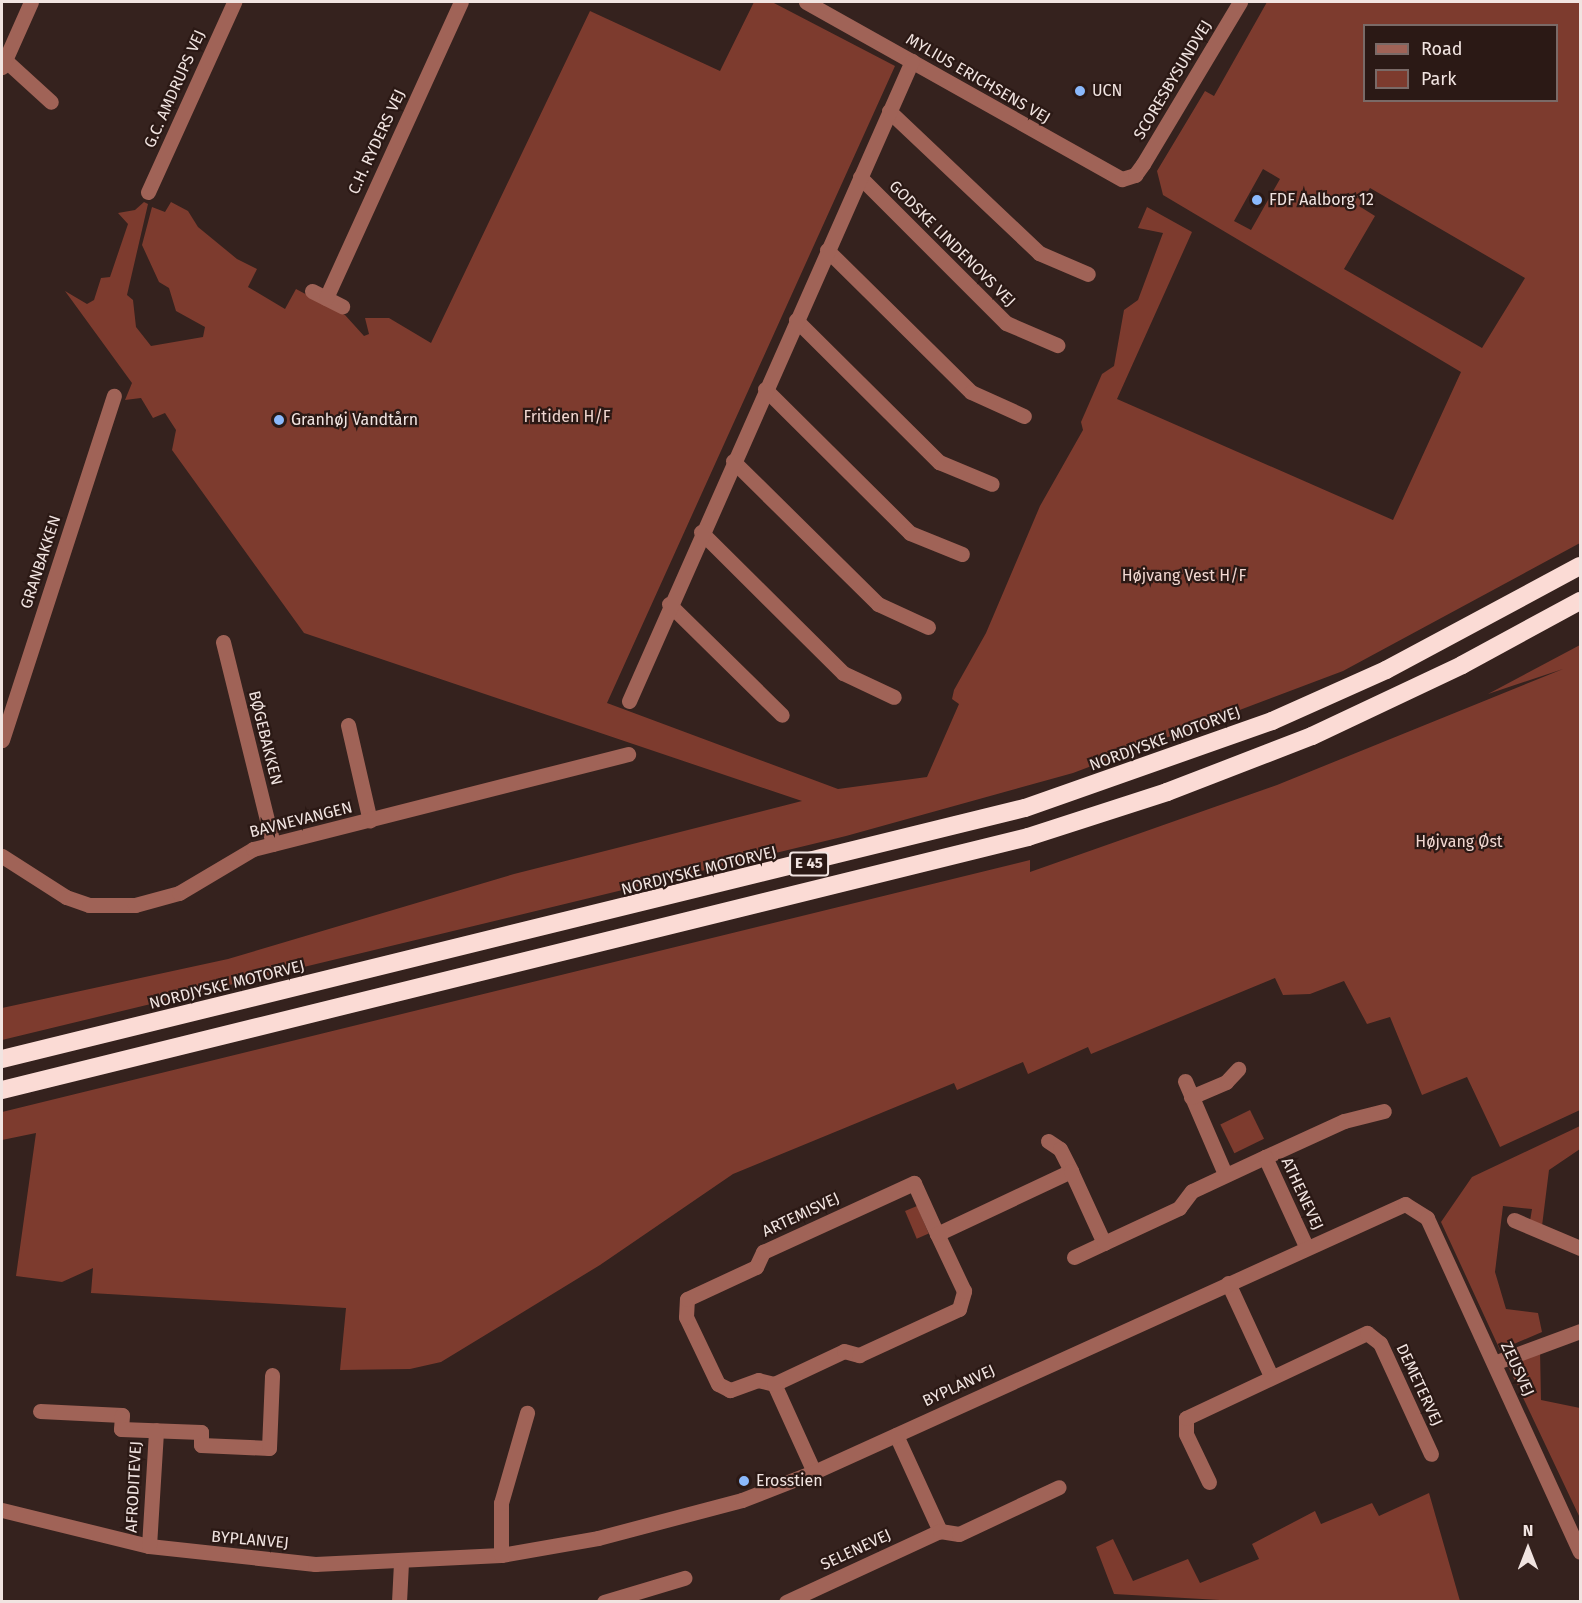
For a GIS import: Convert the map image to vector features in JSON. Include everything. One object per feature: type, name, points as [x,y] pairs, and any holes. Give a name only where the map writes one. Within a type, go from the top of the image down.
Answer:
[{"type":"highway","name":"NORDJYSKE MOTORVEJ","points":[[2,1059],[1025,808],[1184,755],[1301,708],[1462,632],[1581,566]]},
{"type":"highway","name":"E 45","points":[[2,1090],[1028,837],[1167,792],[1312,736],[1462,665],[1581,601]]},
{"type":"street","points":[[31,2],[3,63],[51,102]]},
{"type":"street","name":"G.C. AMDRUPS VEJ","points":[[148,192],[234,2]]},
{"type":"street","name":"C.H. RYDERS VEJ","points":[[342,306],[319,295],[461,2]]},
{"type":"street","name":"MYLIUS ERICHSENS VEJ","points":[[807,2],[1110,177],[1135,175]]},
{"type":"street","name":"SCORESBYSUNDVEJ","points":[[1135,175],[1240,2]]},
{"type":"street","points":[[629,701],[669,604],[912,61]]},
{"type":"street","points":[[889,111],[1039,253],[1088,274]]},
{"type":"street","name":"GODSKE LINDENOVS VEJ","points":[[860,177],[1006,323],[1057,345]]},
{"type":"street","points":[[827,250],[971,392],[1024,416]]},
{"type":"street","points":[[796,320],[939,462],[992,484]]},
{"type":"street","points":[[765,389],[910,533],[962,554]]},
{"type":"street","name":"GRANBAKKEN","points":[[2,740],[114,396]]},
{"type":"street","points":[[733,461],[878,604],[928,627]]},
{"type":"street","points":[[701,532],[843,673],[894,697]]},
{"type":"street","points":[[669,604],[782,715]]},
{"type":"street","name":"BØGEBAKKEN","points":[[223,642],[273,844]]},
{"type":"street","points":[[348,725],[370,821]]},
{"type":"street","name":"BAVNEVANGEN","points":[[2,856],[66,897],[112,907],[159,901],[237,856],[273,844],[628,754]]},
{"type":"street","points":[[1191,1097],[1226,1082],[1238,1069]]},
{"type":"street","points":[[1185,1081],[1225,1174]]},
{"type":"street","name":"ATHENEVEJ","points":[[1074,1257],[1179,1208],[1192,1191],[1225,1174],[1344,1121],[1384,1111]]},
{"type":"street","points":[[1048,1141],[1060,1149],[1104,1243]]},
{"type":"street","name":"ATHENEVEJ","points":[[1265,1157],[1306,1246]]},
{"type":"street","points":[[937,1234],[1071,1171]]},
{"type":"street","name":"ARTEMISVEJ","points":[[919,1179],[937,1234],[964,1291],[959,1309],[859,1355],[844,1352],[774,1384],[758,1380],[730,1390],[718,1384],[686,1317],[687,1299],[756,1267],[763,1252],[919,1179]]},
{"type":"street","name":"BYPLANVEJ","points":[[2,1510],[149,1546],[279,1562],[401,1562],[501,1555],[631,1531],[814,1472],[1399,1204],[1415,1206]]},
{"type":"street","name":"ZEUSVEJ","points":[[1415,1206],[1427,1218],[1581,1552]]},
{"type":"street","points":[[1514,1220],[1581,1248]]},
{"type":"street","points":[[1228,1283],[1271,1376]]},
{"type":"street","points":[[1494,1363],[1581,1331]]},
{"type":"street","name":"DEMETERVEJ","points":[[1209,1482],[1186,1434],[1186,1418],[1357,1336],[1375,1336],[1431,1454]]},
{"type":"street","name":"AFRODITEVEJ","points":[[40,1411],[122,1414],[121,1428],[201,1432],[201,1445],[269,1448],[272,1375]]},
{"type":"street","points":[[774,1384],[814,1472]]},
{"type":"street","points":[[501,1555],[501,1503],[526,1413]]},
{"type":"street","name":"AFRODITEVEJ","points":[[149,1546],[156,1430]]},
{"type":"street","points":[[896,1435],[940,1532]]},
{"type":"street","name":"SELENEVEJ","points":[[786,1602],[940,1532],[959,1534],[1059,1486]]},
{"type":"street","points":[[399,1602],[401,1562]]},
{"type":"street","points":[[604,1602],[625,1599],[684,1578]]},
{"type":"green space","points":[[754,2],[772,2],[895,66],[607,703],[838,789],[927,777],[959,704],[952,699],[954,690],[986,633],[1040,506],[1083,430],[1081,422],[1102,374],[1114,366],[1124,310],[1138,300],[1163,233],[1138,228],[1147,207],[1192,232],[1117,399],[1393,520],[1461,372],[1163,195],[1157,171],[1205,91],[1214,96],[1267,2],[1580,2],[1580,543],[1343,671],[1073,773],[846,836],[2,1040],[2,1008],[228,959],[514,874],[802,801],[304,633],[172,450],[176,430],[165,413],[153,418],[141,398],[125,400],[132,383],[65,291],[87,304],[94,300],[101,278],[110,277],[128,224],[118,213],[135,210],[144,202],[148,204],[127,295],[133,300],[136,327],[151,346],[203,337],[205,327],[176,311],[169,288],[159,282],[142,245],[152,207],[165,212],[171,202],[188,211],[198,227],[237,259],[257,269],[248,287],[285,309],[296,289],[345,315],[364,336],[369,334],[365,318],[389,318],[431,343],[590,11],[720,71]],"holes":[[[1263,169],[1280,179],[1251,230],[1234,221]],[[1370,188],[1525,278],[1482,348],[1344,269],[1375,216],[1359,206]]]},
{"type":"green space","name":"Højvang Øst","points":[[1580,645],[1580,1110],[1500,1147],[1467,1077],[1422,1095],[1390,1017],[1367,1024],[1344,981],[1310,994],[1283,995],[1275,978],[1091,1054],[1088,1047],[1028,1074],[1023,1062],[957,1090],[954,1083],[733,1174],[600,1265],[441,1362],[410,1369],[340,1370],[346,1308],[91,1293],[93,1268],[62,1282],[16,1276],[36,1133],[2,1140],[2,1112],[1030,860],[1030,872],[1277,785],[1563,669],[1488,694]]},
{"type":"green space","points":[[1250,1110],[1264,1139],[1234,1153],[1220,1124]]},
{"type":"green space","points":[[1580,1126],[1580,1149],[1549,1170],[1542,1226],[1530,1221],[1532,1209],[1503,1206],[1495,1272],[1506,1309],[1538,1313],[1542,1332],[1500,1350],[1441,1222],[1472,1177]]},
{"type":"green space","points":[[917,1206],[929,1234],[917,1239],[905,1211]]},
{"type":"green space","points":[[1540,1350],[1541,1400],[1580,1408],[1580,1518],[1507,1364]]},
{"type":"green space","points":[[1429,1493],[1460,1601],[1255,1602],[1114,1594],[1096,1547],[1113,1539],[1133,1581],[1188,1559],[1200,1583],[1259,1559],[1252,1544],[1315,1511],[1321,1524],[1372,1503],[1379,1516]]},
{"type":"place","name":"UCN","points":[[1080,91]]},
{"type":"place","name":"FDF Aalborg 12","points":[[1257,200]]},
{"type":"place","name":"Granhøj Vandtårn","points":[[279,420]]},
{"type":"place","name":"Erosstien","points":[[744,1481]]},
{"type":"park label","name":"Fritiden H/F","points":[[567,417]]},
{"type":"park label","name":"Højvang Vest H/F","points":[[1184,576]]}]
